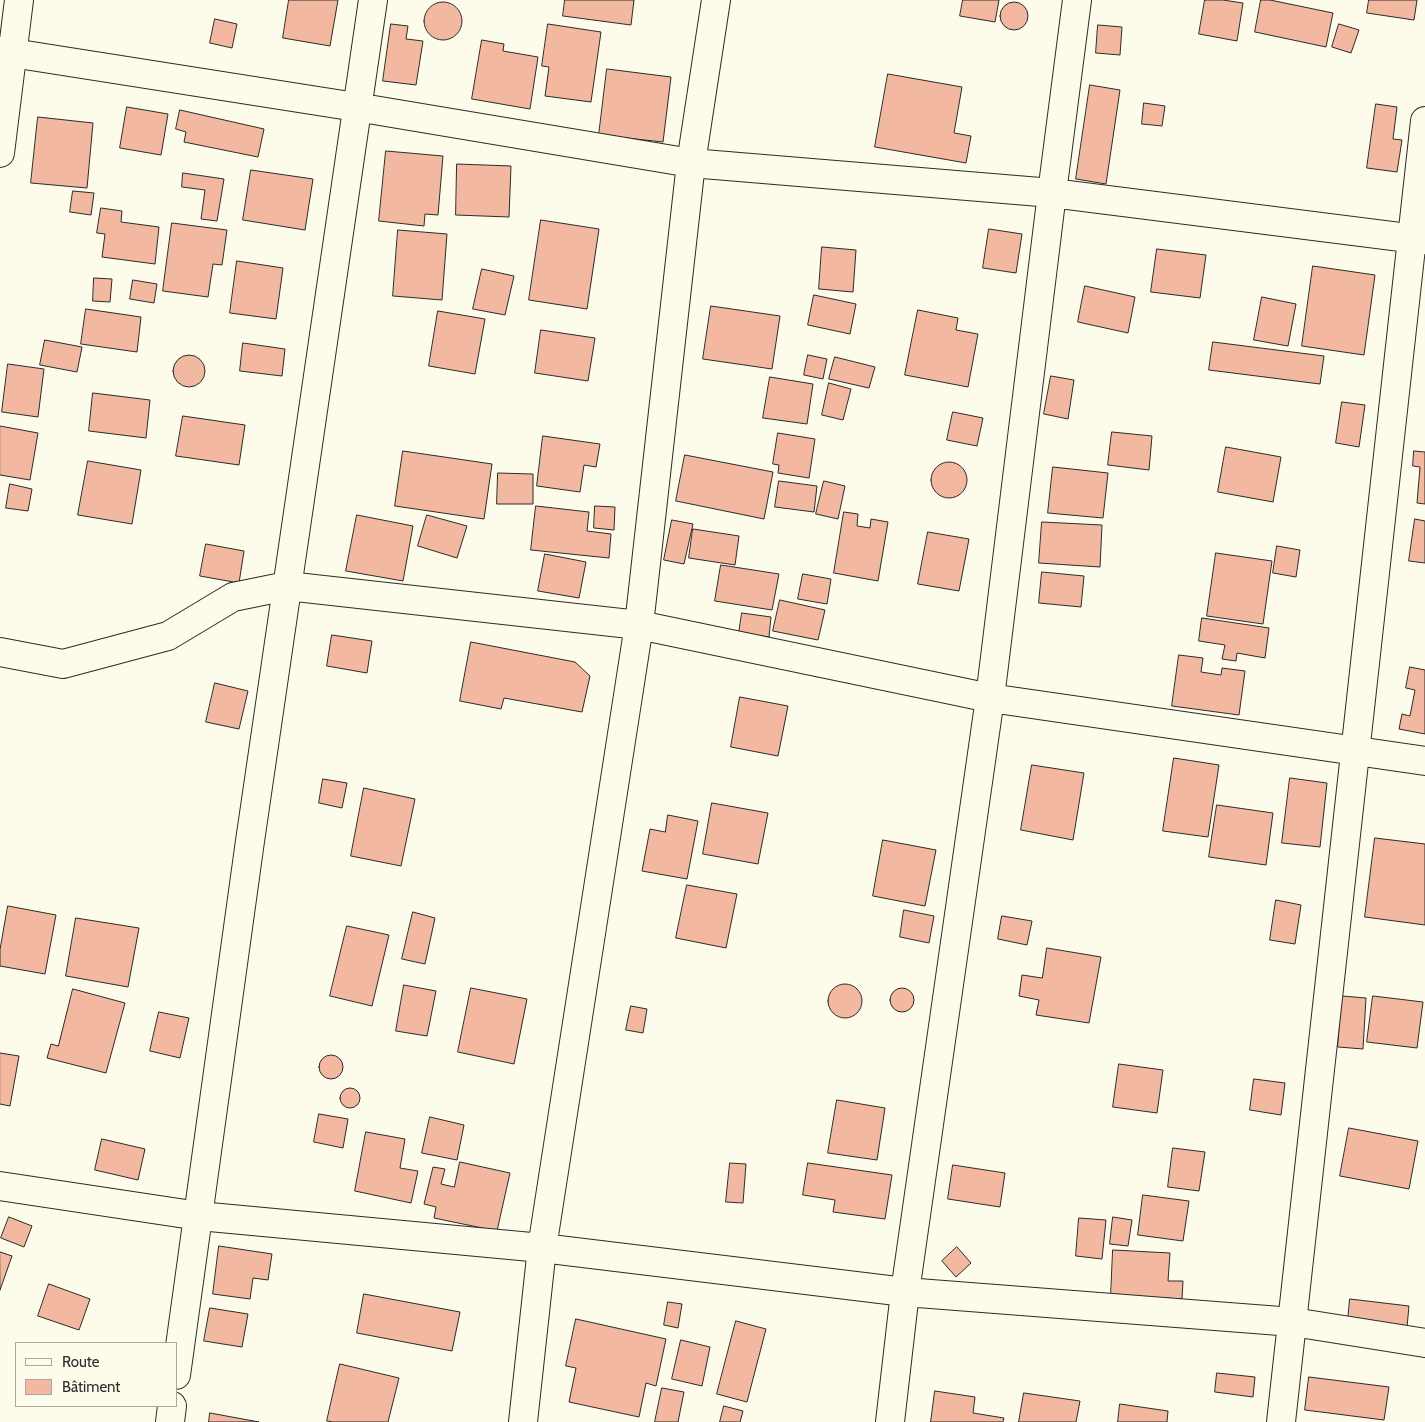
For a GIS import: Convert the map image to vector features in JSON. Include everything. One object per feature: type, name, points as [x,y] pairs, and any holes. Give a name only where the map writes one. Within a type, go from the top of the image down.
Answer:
[{"type":"street","points":[[0,153],[6,52],[20,0]]},
{"type":"street","points":[[178,1361],[250,841],[373,0]]},
{"type":"street","points":[[523,1422],[542,1248],[638,625],[691,163],[716,0]]},
{"type":"street","points":[[890,1422],[905,1292],[990,698],[1077,0]]},
{"type":"street","points":[[6,52],[356,107],[691,163],[1052,193],[1419,240]]},
{"type":"street","points":[[1282,1422],[1355,751],[1419,240],[1425,121]]},
{"type":"street","points":[[0,652],[63,664],[168,636],[234,597],[287,586],[638,625],[990,698],[1425,761]]},
{"type":"street","points":[[0,1186],[198,1216],[542,1248],[905,1292],[1293,1322],[1425,1343]]},
{"type":"street","points":[[170,1422],[172,1407]]},
{"type":"building","points":[[289,0],[338,0],[330,46],[283,38]]},
{"type":"building","points":[[565,0],[634,0],[631,25],[563,16]]},
{"type":"building","points":[[963,0],[999,0],[995,22],[960,16]]},
{"type":"building","points":[[1205,0],[1243,3],[1237,41],[1199,34]]},
{"type":"building","points":[[1261,0],[1270,0],[1333,13],[1326,47],[1255,32]]},
{"type":"building","points":[[1369,0],[1417,0],[1414,20],[1367,13]]},
{"type":"building","points":[[443,2],[450,3],[456,8],[461,14],[461,28],[456,34],[450,39],[443,40],[436,39],[430,34],[425,28],[424,21],[425,14],[430,8],[436,3]]},
{"type":"building","points":[[1014,2],[1024,6],[1028,16],[1024,26],[1014,30],[1004,26],[1000,16],[1004,6]]},
{"type":"building","points":[[215,19],[237,24],[232,48],[210,43]]},
{"type":"building","points":[[391,24],[408,26],[406,39],[423,41],[416,85],[383,81]]},
{"type":"building","points":[[548,24],[601,32],[591,102],[545,96],[549,67],[542,66]]},
{"type":"building","points":[[1339,24],[1359,30],[1351,53],[1332,47]]},
{"type":"building","points":[[1098,25],[1122,27],[1120,55],[1096,53]]},
{"type":"building","points":[[482,40],[504,44],[503,51],[538,57],[530,109],[472,99]]},
{"type":"building","points":[[607,69],[671,77],[663,142],[599,135]]},
{"type":"building","points":[[888,74],[962,87],[954,133],[971,136],[966,163],[875,147]]},
{"type":"building","points":[[1090,85],[1120,90],[1106,184],[1076,179]]},
{"type":"building","points":[[1144,103],[1165,106],[1162,126],[1142,124]]},
{"type":"building","points":[[1376,104],[1397,107],[1393,139],[1402,140],[1397,172],[1367,168]]},
{"type":"building","points":[[127,107],[168,114],[161,155],[120,148]]},
{"type":"building","points":[[180,110],[264,129],[258,157],[184,142],[186,132],[176,129]]},
{"type":"building","points":[[38,117],[93,123],[87,188],[31,183]]},
{"type":"building","points":[[386,151],[443,156],[438,215],[425,214],[424,226],[379,221]]},
{"type":"building","points":[[457,164],[511,166],[509,217],[456,215]]},
{"type":"building","points":[[251,170],[313,179],[305,230],[243,220]]},
{"type":"building","points":[[183,173],[224,179],[217,221],[201,219],[205,190],[182,187]]},
{"type":"building","points":[[73,191],[94,193],[91,215],[70,212]]},
{"type":"building","points":[[101,208],[122,211],[121,222],[159,227],[155,264],[102,257],[105,234],[97,233]]},
{"type":"building","points":[[541,220],[599,229],[587,309],[529,300]]},
{"type":"building","points":[[172,223],[227,230],[222,265],[213,264],[208,297],[163,291]]},
{"type":"building","points":[[989,229],[1022,234],[1016,273],[983,268]]},
{"type":"building","points":[[398,230],[447,234],[442,300],[393,296]]},
{"type":"building","points":[[822,247],[856,250],[853,292],[819,289]]},
{"type":"building","points":[[1157,249],[1206,255],[1200,298],[1151,292]]},
{"type":"building","points":[[237,261],[283,268],[276,319],[230,313]]},
{"type":"building","points":[[1313,266],[1375,275],[1364,355],[1302,346]]},
{"type":"building","points":[[482,269],[514,276],[505,315],[473,309]]},
{"type":"building","points":[[94,278],[112,279],[110,302],[93,301]]},
{"type":"building","points":[[133,280],[157,284],[154,303],[130,299]]},
{"type":"building","points":[[1085,286],[1135,297],[1128,333],[1078,322]]},
{"type":"building","points":[[814,295],[856,304],[850,334],[808,325]]},
{"type":"building","points":[[1262,297],[1296,304],[1288,346],[1254,340]]},
{"type":"building","points":[[711,306],[780,316],[772,369],[703,359]]},
{"type":"building","points":[[86,309],[141,317],[137,352],[81,344]]},
{"type":"building","points":[[918,310],[958,318],[956,330],[978,334],[968,387],[905,375]]},
{"type":"building","points":[[438,311],[485,319],[475,374],[429,366]]},
{"type":"building","points":[[541,330],[595,338],[588,381],[535,373]]},
{"type":"building","points":[[45,340],[82,347],[77,372],[40,365]]},
{"type":"building","points":[[1213,342],[1324,356],[1320,384],[1209,370]]},
{"type":"building","points":[[243,343],[285,349],[282,376],[240,371]]},
{"type":"building","points":[[189,355],[195,356],[200,360],[204,365],[204,377],[200,382],[195,386],[189,387],[183,386],[178,382],[174,377],[173,371],[174,365],[178,360],[183,356]]},
{"type":"building","points":[[808,355],[827,359],[823,379],[804,375]]},
{"type":"building","points":[[835,357],[875,367],[869,388],[829,379]]},
{"type":"building","points":[[8,364],[44,369],[38,417],[2,412]]},
{"type":"building","points":[[1051,376],[1074,380],[1068,419],[1044,414]]},
{"type":"building","points":[[770,377],[813,384],[807,424],[763,418]]},
{"type":"building","points":[[829,383],[851,389],[843,420],[822,415]]},
{"type":"building","points":[[93,393],[150,400],[146,438],[89,431]]},
{"type":"building","points":[[1342,402],[1365,405],[1359,447],[1336,443]]},
{"type":"building","points":[[953,412],[983,418],[977,446],[947,440]]},
{"type":"building","points":[[183,416],[245,425],[239,465],[176,456]]},
{"type":"building","points":[[0,426],[38,433],[30,480],[0,475]]},
{"type":"building","points":[[1112,432],[1152,436],[1149,470],[1108,465]]},
{"type":"building","points":[[778,433],[815,439],[809,478],[778,473],[779,465],[773,464]]},
{"type":"building","points":[[543,436],[600,444],[596,467],[584,465],[580,492],[537,486]]},
{"type":"building","points":[[1226,447],[1281,457],[1273,502],[1218,492]]},
{"type":"building","points":[[403,451],[492,464],[484,519],[395,506]]},
{"type":"building","points":[[1414,451],[1425,452],[1425,504],[1417,503],[1420,467],[1413,466]]},
{"type":"building","points":[[685,455],[773,472],[764,519],[676,501]]},
{"type":"building","points":[[88,461],[141,470],[132,524],[78,515]]},
{"type":"building","points":[[949,462],[956,463],[962,467],[966,473],[966,487],[962,493],[956,497],[949,498],[942,497],[936,493],[932,487],[931,480],[932,473],[936,467],[942,463]]},
{"type":"building","points":[[1053,467],[1108,473],[1103,518],[1048,513]]},
{"type":"building","points":[[498,473],[533,474],[533,504],[497,504]]},
{"type":"building","points":[[779,481],[817,486],[814,512],[775,507]]},
{"type":"building","points":[[824,481],[845,486],[838,519],[816,514]]},
{"type":"building","points":[[10,484],[32,489],[28,511],[6,508]]},
{"type":"building","points":[[536,506],[589,512],[587,531],[611,534],[609,558],[531,550]]},
{"type":"building","points":[[595,506],[615,507],[614,530],[594,528]]},
{"type":"building","points":[[844,512],[858,514],[857,526],[870,528],[871,519],[888,522],[878,581],[834,573]]},
{"type":"building","points":[[357,515],[413,526],[403,581],[346,571]]},
{"type":"building","points":[[427,515],[467,526],[457,558],[418,546]]},
{"type":"building","points":[[1415,519],[1425,521],[1425,563],[1409,561]]},
{"type":"building","points":[[672,520],[693,524],[684,564],[664,560]]},
{"type":"building","points":[[1042,522],[1102,525],[1100,567],[1039,563]]},
{"type":"building","points":[[693,529],[739,536],[735,565],[689,558]]},
{"type":"building","points":[[928,532],[969,539],[959,591],[918,584]]},
{"type":"building","points":[[206,544],[244,551],[239,583],[200,576]]},
{"type":"building","points":[[1277,546],[1300,550],[1296,577],[1273,573]]},
{"type":"building","points":[[1216,553],[1272,561],[1263,624],[1207,616]]},
{"type":"building","points":[[545,554],[586,562],[579,598],[538,591]]},
{"type":"building","points":[[721,565],[779,574],[772,610],[715,601]]},
{"type":"building","points":[[1042,572],[1084,576],[1081,607],[1039,603]]},
{"type":"building","points":[[803,574],[831,579],[827,604],[798,599]]},
{"type":"building","points":[[780,600],[825,610],[818,640],[773,631]]},
{"type":"building","points":[[742,613],[771,617],[769,637],[739,633]]},
{"type":"building","points":[[1202,618],[1269,628],[1265,658],[1237,653],[1236,661],[1222,659],[1225,645],[1199,641]]},
{"type":"building","points":[[332,635],[372,641],[367,673],[327,666]]},
{"type":"building","points":[[471,642],[575,662],[590,676],[582,712],[504,698],[501,709],[460,701]]},
{"type":"building","points":[[1179,655],[1203,658],[1201,672],[1221,675],[1222,668],[1245,671],[1239,715],[1172,706]]},
{"type":"building","points":[[1410,667],[1425,670],[1425,734],[1399,729],[1402,714],[1410,716],[1415,690],[1406,688]]},
{"type":"building","points":[[215,683],[248,691],[239,729],[206,722]]},
{"type":"building","points":[[740,697],[788,706],[778,756],[731,747]]},
{"type":"building","points":[[1174,758],[1219,765],[1208,837],[1163,831]]},
{"type":"building","points":[[1032,765],[1084,773],[1073,840],[1021,830]]},
{"type":"building","points":[[1290,778],[1327,783],[1320,847],[1282,843]]},
{"type":"building","points":[[323,779],[347,783],[342,808],[319,803]]},
{"type":"building","points":[[364,788],[415,799],[401,866],[351,856]]},
{"type":"building","points":[[712,803],[768,813],[758,864],[703,854]]},
{"type":"building","points":[[1217,805],[1273,813],[1266,865],[1209,857]]},
{"type":"building","points":[[668,815],[698,821],[687,879],[642,871],[650,829],[665,832]]},
{"type":"building","points":[[1375,838],[1425,844],[1425,925],[1365,917]]},
{"type":"building","points":[[883,840],[936,850],[925,906],[873,896]]},
{"type":"building","points":[[687,885],[737,894],[726,948],[676,938]]},
{"type":"building","points":[[1276,900],[1301,905],[1295,944],[1270,940]]},
{"type":"building","points":[[8,906],[56,915],[45,974],[0,966],[0,950]]},
{"type":"building","points":[[904,910],[934,916],[929,943],[900,937]]},
{"type":"building","points":[[413,912],[435,918],[425,964],[402,959]]},
{"type":"building","points":[[1002,916],[1032,921],[1027,945],[998,939]]},
{"type":"building","points":[[76,918],[139,928],[128,987],[66,976]]},
{"type":"building","points":[[347,926],[389,935],[372,1006],[330,996]]},
{"type":"building","points":[[1047,948],[1101,957],[1089,1023],[1036,1015],[1039,1000],[1019,996],[1022,975],[1042,978]]},
{"type":"building","points":[[845,984],[857,989],[862,1001],[857,1013],[845,1018],[833,1013],[828,1001],[833,989]]},
{"type":"building","points":[[404,985],[436,991],[427,1036],[396,1031]]},
{"type":"building","points":[[471,988],[527,999],[514,1064],[458,1052]]},
{"type":"building","points":[[902,988],[910,992],[914,1000],[910,1008],[902,1012],[894,1008],[890,1000],[894,992]]},
{"type":"building","points":[[73,989],[125,1003],[106,1073],[47,1058],[51,1044],[58,1046]]},
{"type":"building","points":[[1342,996],[1366,998],[1363,1049],[1338,1047]]},
{"type":"building","points":[[1373,996],[1423,1002],[1417,1048],[1367,1042]]},
{"type":"building","points":[[631,1006],[647,1009],[643,1033],[626,1030]]},
{"type":"building","points":[[159,1012],[189,1018],[180,1058],[150,1051]]},
{"type":"building","points":[[0,1053],[19,1056],[10,1106],[0,1104]]},
{"type":"building","points":[[331,1055],[339,1059],[343,1067],[339,1075],[331,1079],[323,1075],[319,1067],[323,1059]]},
{"type":"building","points":[[1119,1064],[1163,1070],[1157,1113],[1113,1107]]},
{"type":"building","points":[[1254,1079],[1285,1083],[1281,1115],[1250,1110]]},
{"type":"building","points":[[350,1088],[357,1091],[360,1098],[357,1105],[350,1108],[343,1105],[340,1098],[343,1091]]},
{"type":"building","points":[[837,1100],[885,1108],[877,1160],[828,1153]]},
{"type":"building","points":[[319,1114],[348,1119],[343,1148],[314,1142]]},
{"type":"building","points":[[430,1117],[464,1125],[457,1160],[422,1153]]},
{"type":"building","points":[[1349,1128],[1418,1141],[1409,1189],[1340,1176]]},
{"type":"building","points":[[366,1132],[405,1139],[400,1168],[418,1171],[411,1203],[355,1191]]},
{"type":"building","points":[[102,1139],[145,1149],[138,1180],[95,1170]]},
{"type":"building","points":[[1173,1148],[1205,1152],[1199,1191],[1168,1187]]},
{"type":"building","points":[[460,1162],[510,1173],[497,1231],[434,1218],[436,1207],[424,1204],[433,1167],[445,1169],[441,1184],[454,1187]]},
{"type":"building","points":[[730,1163],[746,1164],[743,1203],[726,1202]]},
{"type":"building","points":[[808,1163],[892,1175],[885,1219],[833,1212],[835,1200],[803,1195]]},
{"type":"building","points":[[953,1165],[1005,1173],[1000,1207],[948,1199]]},
{"type":"building","points":[[1143,1195],[1189,1201],[1183,1241],[1138,1235]]},
{"type":"building","points":[[9,1217],[32,1226],[24,1247],[1,1238]]},
{"type":"building","points":[[1113,1217],[1132,1220],[1128,1246],[1110,1244]]},
{"type":"building","points":[[1079,1218],[1106,1220],[1102,1259],[1076,1256]]},
{"type":"building","points":[[219,1246],[272,1254],[268,1280],[253,1278],[250,1299],[213,1294]]},
{"type":"building","points":[[957,1247],[971,1263],[956,1277],[942,1261]]},
{"type":"building","points":[[1113,1250],[1170,1253],[1168,1281],[1183,1281],[1182,1299],[1111,1295]]},
{"type":"building","points":[[0,1252],[12,1256],[0,1290]]},
{"type":"building","points":[[49,1284],[90,1299],[79,1330],[38,1316]]},
{"type":"building","points":[[364,1294],[460,1312],[452,1351],[357,1333]]},
{"type":"building","points":[[1350,1299],[1409,1306],[1407,1327],[1348,1320]]},
{"type":"building","points":[[668,1302],[682,1304],[678,1328],[664,1325]]},
{"type":"building","points":[[210,1308],[248,1314],[242,1347],[204,1341]]},
{"type":"building","points":[[576,1319],[666,1339],[656,1386],[646,1383],[639,1417],[569,1402],[576,1368],[566,1366]]},
{"type":"building","points":[[736,1321],[766,1329],[747,1402],[717,1394]]},
{"type":"building","points":[[681,1340],[710,1347],[702,1386],[672,1379]]},
{"type":"building","points":[[340,1364],[399,1378],[388,1422],[327,1421]]},
{"type":"building","points":[[1217,1373],[1255,1377],[1253,1397],[1215,1392]]},
{"type":"building","points":[[1309,1377],[1389,1387],[1384,1420],[1305,1410]]},
{"type":"building","points":[[662,1388],[684,1392],[678,1422],[655,1422]]},
{"type":"building","points":[[935,1391],[975,1397],[973,1413],[1004,1418],[1003,1422],[931,1422]]},
{"type":"building","points":[[1024,1393],[1080,1401],[1076,1422],[1019,1422]]},
{"type":"building","points":[[1120,1404],[1168,1411],[1167,1422],[1118,1422]]},
{"type":"building","points":[[724,1406],[743,1411],[740,1422],[720,1422]]},
{"type":"building","points":[[210,1413],[259,1422],[209,1422]]}]
